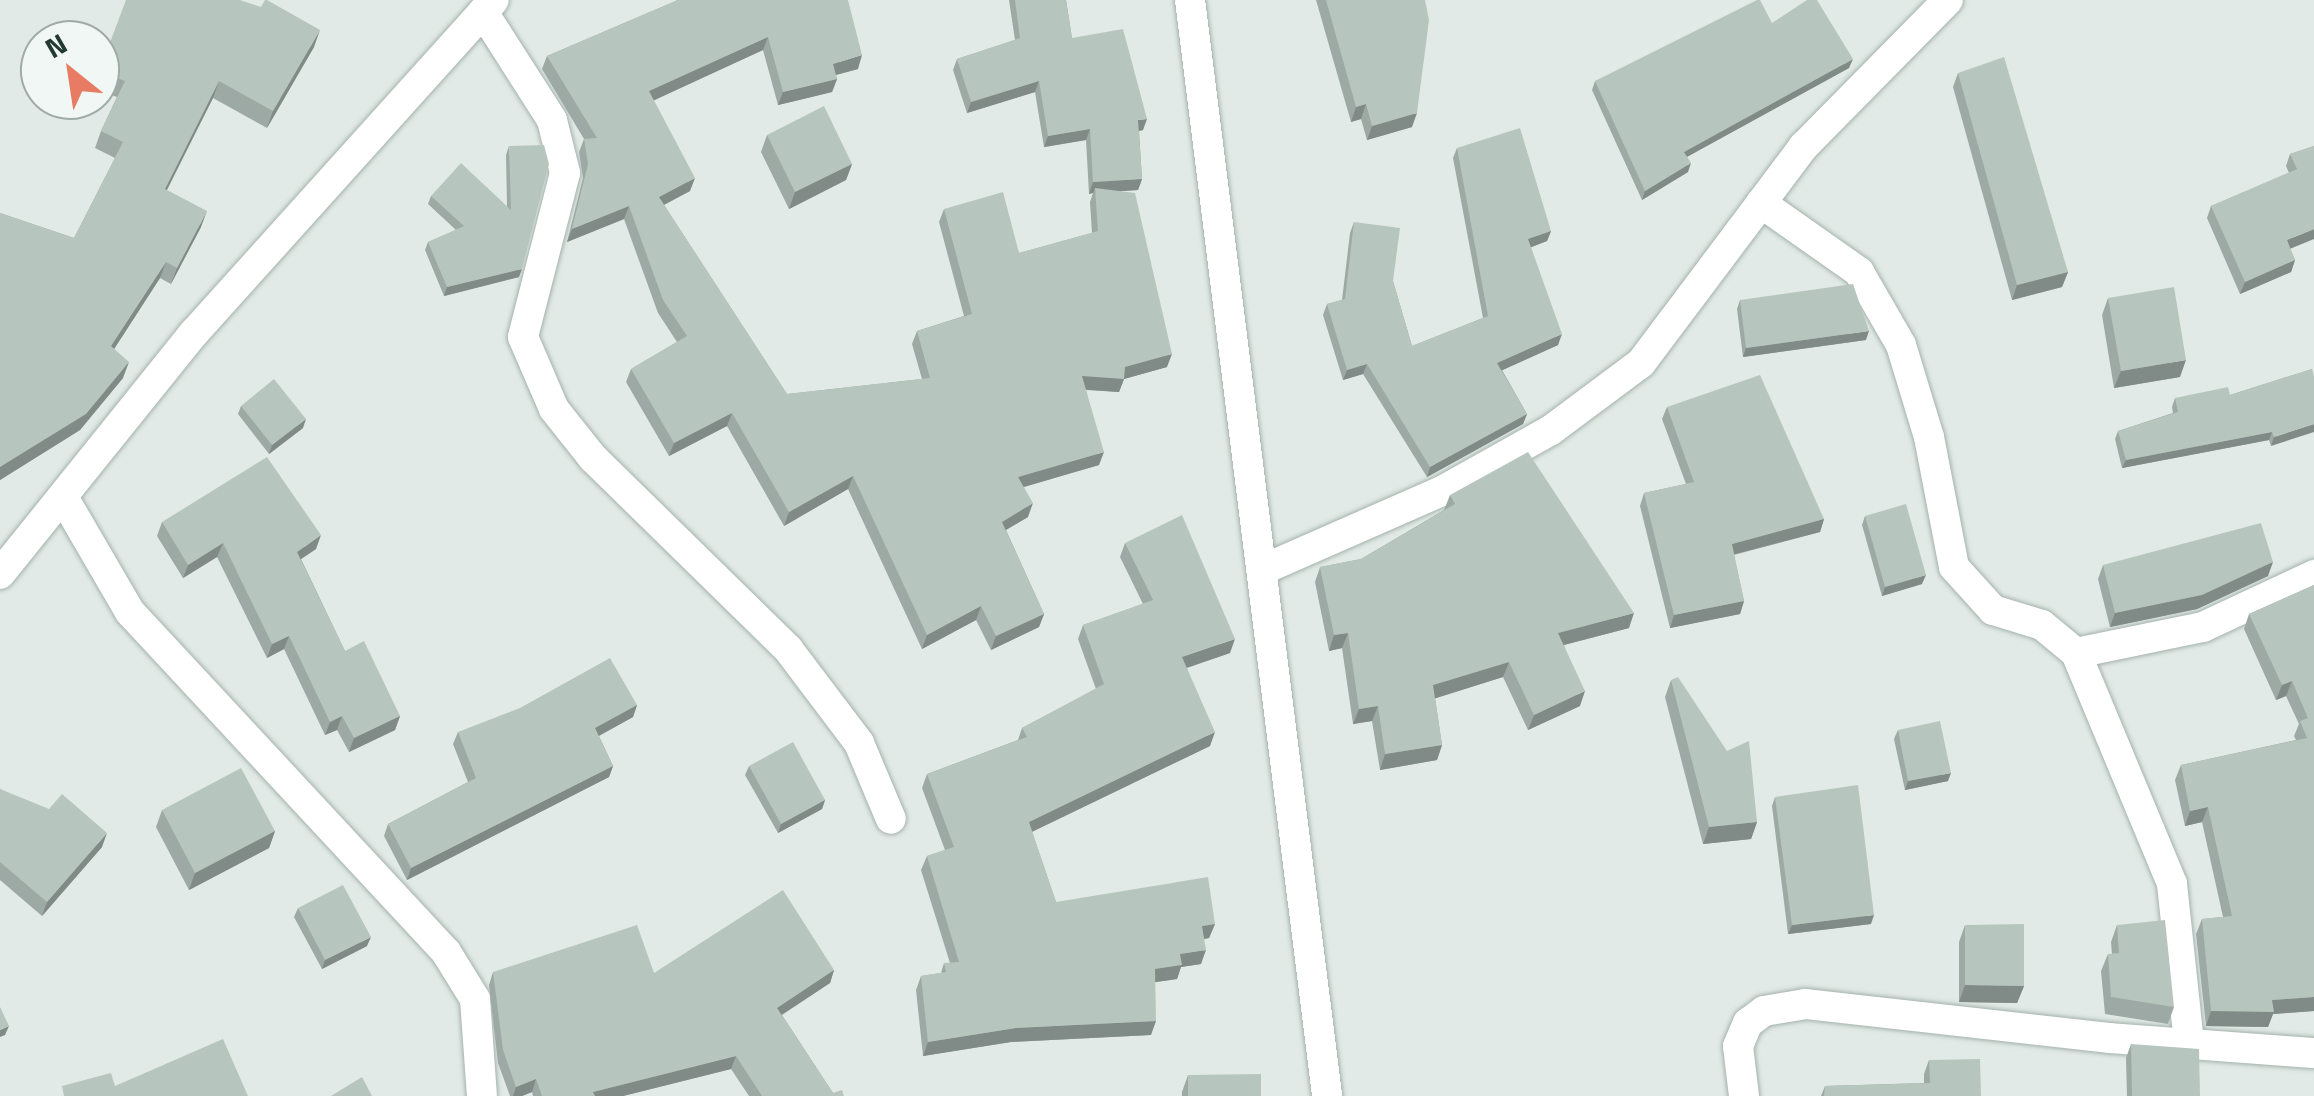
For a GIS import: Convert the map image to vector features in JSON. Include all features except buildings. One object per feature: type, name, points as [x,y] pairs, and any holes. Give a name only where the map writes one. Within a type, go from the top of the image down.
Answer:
[{"type":"street","points":[[1190,0],[1327,1096]]},
{"type":"street","points":[[1262,570],[1442,491],[1566,419],[1641,363],[1804,146],[1948,0]]},
{"type":"street","points":[[0,574],[194,333],[488,6],[552,120],[565,173],[523,338],[554,408],[593,458],[788,649],[859,743],[891,819]]},
{"type":"street","points":[[1761,203],[1859,272],[1901,345],[1930,437],[1954,567],[1993,610],[2042,625],[2076,653],[2172,884],[2189,1044]]},
{"type":"street","points":[[63,497],[130,612],[446,952],[475,1000],[482,1096]]},
{"type":"street","points":[[2076,653],[2203,626],[2314,575]]},
{"type":"street","points":[[1744,1096],[1738,1046],[1748,1024],[1764,1011],[1806,1004],[2189,1044],[2314,1053]]}]
